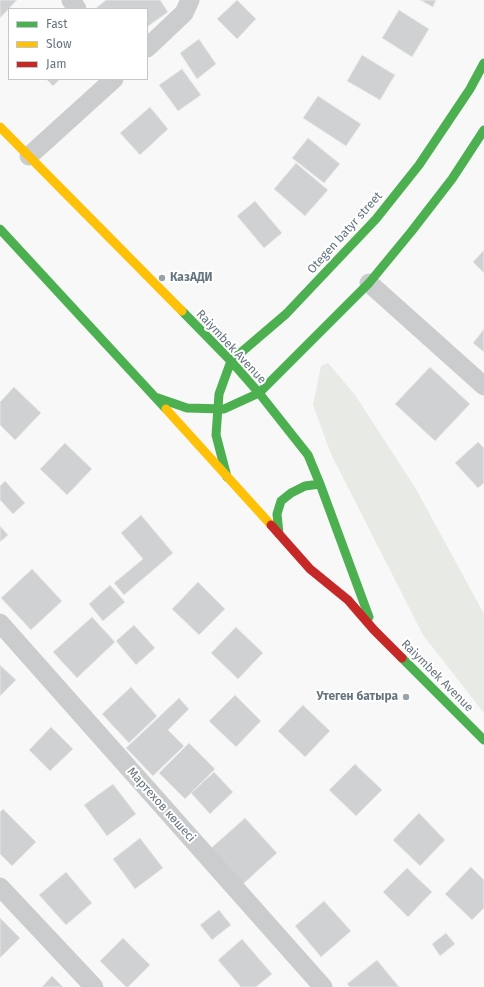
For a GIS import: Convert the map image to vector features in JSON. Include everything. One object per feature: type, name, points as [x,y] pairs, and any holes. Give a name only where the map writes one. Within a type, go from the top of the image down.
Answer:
[{"type":"main road","name":"Otegen batyr street","points":[[227,477],[216,435],[219,394],[231,361],[286,314],[376,219],[419,165],[470,89],[484,63]]},
{"type":"main road","name":"Raiymbek Avenue","points":[[0,127],[231,361],[259,393],[308,455],[374,630]]},
{"type":"main road","points":[[155,397],[186,408],[224,409],[259,393],[369,283],[452,179],[484,130]]},
{"type":"main road","name":"Raiymbek Avenue","points":[[0,228],[310,569],[348,600],[374,630],[484,740]]},
{"type":"main road","points":[[279,534],[277,514],[281,501],[291,493],[305,486],[320,484]]},
{"type":"street","points":[[148,47],[184,13],[190,0]]},
{"type":"street","points":[[29,156],[113,80]]},
{"type":"street","points":[[369,283],[484,386]]},
{"type":"street","name":"Мартехов көшесі","points":[[0,623],[322,987]]},
{"type":"street","points":[[0,887],[94,987]]},
{"type":"shaded area","points":[[328,363],[355,395],[416,489],[484,614],[484,713],[423,635],[331,454],[313,405],[321,366]]},
{"type":"building","points":[[0,0],[17,0],[8,8],[0,18]]},
{"type":"building","points":[[106,0],[160,0],[168,12],[148,26],[148,8],[96,8]]},
{"type":"building","points":[[237,0],[256,19],[237,39],[217,19]]},
{"type":"building","points":[[420,0],[436,0],[433,7]]},
{"type":"building","points":[[399,10],[429,29],[412,57],[382,38]]},
{"type":"building","points":[[199,39],[216,64],[197,79],[180,53]]},
{"type":"building","points":[[362,55],[395,75],[380,100],[347,81]]},
{"type":"building","points":[[182,69],[201,95],[178,111],[159,85]]},
{"type":"building","points":[[47,80],[59,80],[53,86]]},
{"type":"building","points":[[318,96],[361,124],[346,146],[303,118]]},
{"type":"building","points":[[150,107],[168,129],[140,155],[120,133]]},
{"type":"building","points":[[308,138],[340,164],[324,183],[292,158]]},
{"type":"building","points":[[296,163],[328,190],[305,216],[274,189]]},
{"type":"building","points":[[255,201],[282,233],[264,248],[237,216]]},
{"type":"building","points":[[484,250],[484,273],[473,262]]},
{"type":"building","points":[[484,329],[484,352],[473,343]]},
{"type":"building","points":[[430,367],[470,404],[435,441],[395,404]]},
{"type":"building","points":[[14,387],[41,413],[15,440],[0,425],[0,402]]},
{"type":"building","points":[[478,442],[484,448],[484,483],[478,488],[455,463]]},
{"type":"building","points":[[65,443],[92,469],[67,495],[40,469]]},
{"type":"building","points":[[5,481],[25,503],[13,514],[0,500],[0,486]]},
{"type":"building","points":[[141,515],[173,553],[124,595],[114,583],[143,559],[121,533]]},
{"type":"building","points":[[0,526],[8,535],[0,542]]},
{"type":"building","points":[[32,569],[62,601],[31,630],[1,598]]},
{"type":"building","points":[[198,582],[225,609],[199,635],[172,609]]},
{"type":"building","points":[[110,585],[125,602],[103,621],[89,604]]},
{"type":"building","points":[[92,617],[115,642],[77,678],[53,652]]},
{"type":"building","points":[[134,625],[155,648],[136,665],[116,641]]},
{"type":"building","points":[[236,627],[263,653],[238,679],[211,653]]},
{"type":"building","points":[[0,665],[16,680],[0,696]]},
{"type":"building","points":[[131,687],[157,716],[129,743],[102,714]]},
{"type":"building","points":[[235,695],[261,721],[236,747],[209,721]]},
{"type":"building","points":[[179,698],[189,709],[168,730],[184,746],[153,776],[126,748]]},
{"type":"building","points":[[303,705],[330,731],[305,757],[278,731]]},
{"type":"building","points":[[51,727],[73,749],[50,771],[29,750]]},
{"type":"building","points":[[189,743],[215,769],[185,799],[159,773]]},
{"type":"building","points":[[355,764],[382,790],[356,816],[329,790]]},
{"type":"building","points":[[214,772],[233,792],[210,814],[191,793]]},
{"type":"building","points":[[113,784],[136,814],[107,836],[84,805]]},
{"type":"building","points":[[3,809],[36,842],[12,866],[0,854],[0,812]]},
{"type":"building","points":[[419,813],[445,840],[420,866],[393,840]]},
{"type":"building","points":[[245,818],[277,853],[242,885],[210,849]]},
{"type":"building","points":[[140,838],[163,868],[135,889],[113,859]]},
{"type":"building","points":[[471,867],[484,880],[484,908],[472,920],[445,894]]},
{"type":"building","points":[[407,868],[432,892],[408,917],[383,892]]},
{"type":"building","points":[[66,872],[92,903],[66,925],[39,895]]},
{"type":"building","points":[[324,901],[351,931],[321,957],[295,926]]},
{"type":"building","points":[[219,910],[231,925],[212,940],[200,925]]},
{"type":"building","points":[[0,918],[20,938],[0,958]]},
{"type":"building","points":[[446,933],[455,944],[440,956],[432,944]]},
{"type":"building","points":[[123,938],[150,965],[128,987],[126,987],[100,961]]},
{"type":"building","points":[[242,939],[272,974],[256,987],[241,987],[218,960]]},
{"type":"building","points":[[377,960],[399,987],[350,987],[347,984]]},
{"type":"building","points":[[52,976],[63,987],[42,987]]},
{"type":"traffic: fast","points":[[227,477],[216,435],[219,394],[231,361],[286,314],[376,219],[419,165],[470,89],[484,63]]},
{"type":"traffic: fast","points":[[155,397],[187,408],[224,409],[259,393],[369,283],[452,179],[484,130]]},
{"type":"traffic: fast","points":[[0,229],[166,409]]},
{"type":"traffic: fast","points":[[182,311],[231,361],[259,393],[308,455],[369,617]]},
{"type":"traffic: fast","points":[[279,534],[277,514],[281,501],[291,493],[305,486],[320,484]]},
{"type":"traffic: fast","points":[[402,658],[484,740]]},
{"type":"traffic: slow","points":[[0,127],[182,311]]},
{"type":"traffic: slow","points":[[166,409],[271,525]]},
{"type":"traffic: jam","points":[[271,525],[310,569],[348,600],[374,630],[402,658]]},
{"type":"place","name":"КазАДИ","points":[[162,278]]},
{"type":"place","name":"Утеген батыра","points":[[406,697]]}]
